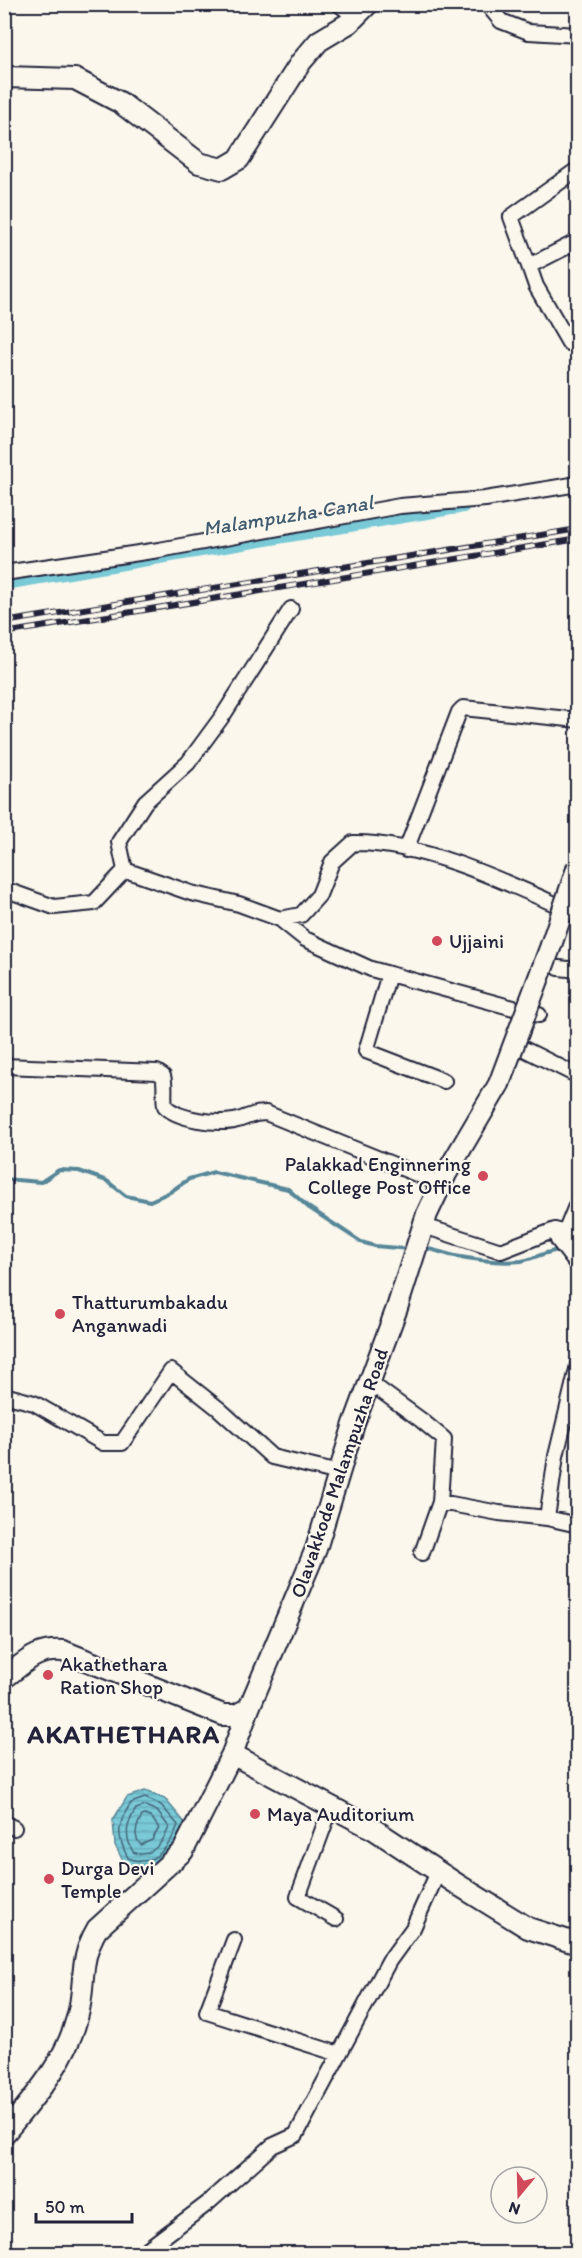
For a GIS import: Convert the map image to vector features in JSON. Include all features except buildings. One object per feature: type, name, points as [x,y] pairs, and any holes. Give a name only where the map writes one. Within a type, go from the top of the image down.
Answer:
[{"type":"main road","points":[[4,77],[75,79],[121,103],[199,163],[222,169],[239,159],[301,62],[319,41],[361,11]]},
{"type":"main road","name":"Olavakkode Malampuzha Road","points":[[4,2134],[55,2070],[74,2028],[81,2001],[81,1978],[86,1951],[97,1929],[183,1851],[231,1754],[316,1549],[369,1382],[441,1184],[499,1084],[578,866]]},
{"type":"main road","points":[[4,1678],[39,1653],[47,1650],[63,1651],[223,1714],[237,1715],[249,1708]]},
{"type":"main road","points":[[231,1754],[375,1830],[528,1928],[578,1944]]},
{"type":"street","points":[[339,4],[361,11]]},
{"type":"street","points":[[487,4],[501,21],[530,32],[578,34]]},
{"type":"street","points":[[569,343],[536,286],[511,218],[578,169]]},
{"type":"street","points":[[529,266],[578,240]]},
{"type":"street","points":[[4,573],[159,550],[400,506],[485,499],[578,484]]},
{"type":"street","points":[[125,870],[119,842],[138,812],[145,802],[188,763],[224,714],[291,609]]},
{"type":"street","points":[[406,850],[459,712],[463,708],[578,720]]},
{"type":"street","points":[[280,919],[301,915],[319,895],[332,862],[353,843],[378,843],[436,858],[510,884],[577,914]]},
{"type":"street","points":[[4,889],[54,907],[94,903],[125,870]]},
{"type":"street","points":[[125,870],[191,893],[238,904],[280,919],[305,939],[371,969],[538,1015]]},
{"type":"street","points":[[559,968],[578,970]]},
{"type":"street","points":[[389,974],[366,1051],[444,1081]]},
{"type":"street","points":[[522,1048],[578,1076]]},
{"type":"street","points":[[4,1066],[157,1072],[163,1076],[165,1084],[165,1106],[177,1113],[200,1120],[225,1122],[237,1120],[252,1113],[267,1113],[441,1184]]},
{"type":"street","points":[[574,1262],[564,1235],[578,1202]]},
{"type":"street","points":[[419,1241],[501,1251],[564,1235]]},
{"type":"street","points":[[547,1518],[556,1456],[573,1401],[578,1365]]},
{"type":"street","points":[[4,1395],[34,1403],[103,1443],[122,1443],[171,1371],[219,1409],[273,1457],[339,1473]]},
{"type":"street","points":[[369,1382],[444,1439],[440,1502],[422,1552]]},
{"type":"street","points":[[440,1502],[500,1513],[547,1518],[578,1525]]},
{"type":"street","points":[[331,1807],[298,1897],[336,1919]]},
{"type":"street","points":[[146,2250],[208,2203],[272,2146],[296,2135],[389,1961],[413,1928],[438,1872]]},
{"type":"street","points":[[234,1940],[207,2012],[339,2054]]},
{"type":"water","points":[[145,1791],[165,1799],[185,1823],[176,1844],[163,1860],[156,1865],[136,1867],[124,1863],[115,1845],[113,1820],[127,1797]]},
{"type":"waterway","name":"Malampuzha Canal","points":[[4,583],[463,506]]},
{"type":"waterway","points":[[4,1179],[41,1182],[59,1170],[79,1171],[107,1181],[126,1196],[150,1201],[170,1192],[189,1179],[214,1172],[288,1189],[308,1207],[361,1242],[375,1246],[409,1249]]},
{"type":"waterway","points":[[423,1248],[451,1255],[505,1262],[526,1260],[551,1251],[562,1250]]},
{"type":"waterway","points":[[569,1250],[578,1250]]},
{"type":"railway","points":[[4,622],[578,529]]},
{"type":"railway","points":[[4,633],[578,539]]},
{"type":"place","name":"Ujjaini","points":[[437,941]]},
{"type":"place","name":"Palakkad Enginnering College Post Office","points":[[483,1176]]},
{"type":"place","name":"Thatturumbakadu Anganwadi","points":[[60,1314]]},
{"type":"place","name":"Akathethara Ration Shop","points":[[48,1675]]},
{"type":"place","name":"Maya Auditorium","points":[[255,1814]]},
{"type":"place","name":"Durga Devi Temple","points":[[49,1879]]},
{"type":"district","name":"AKATHETHARA","points":[[124,1734]]}]
